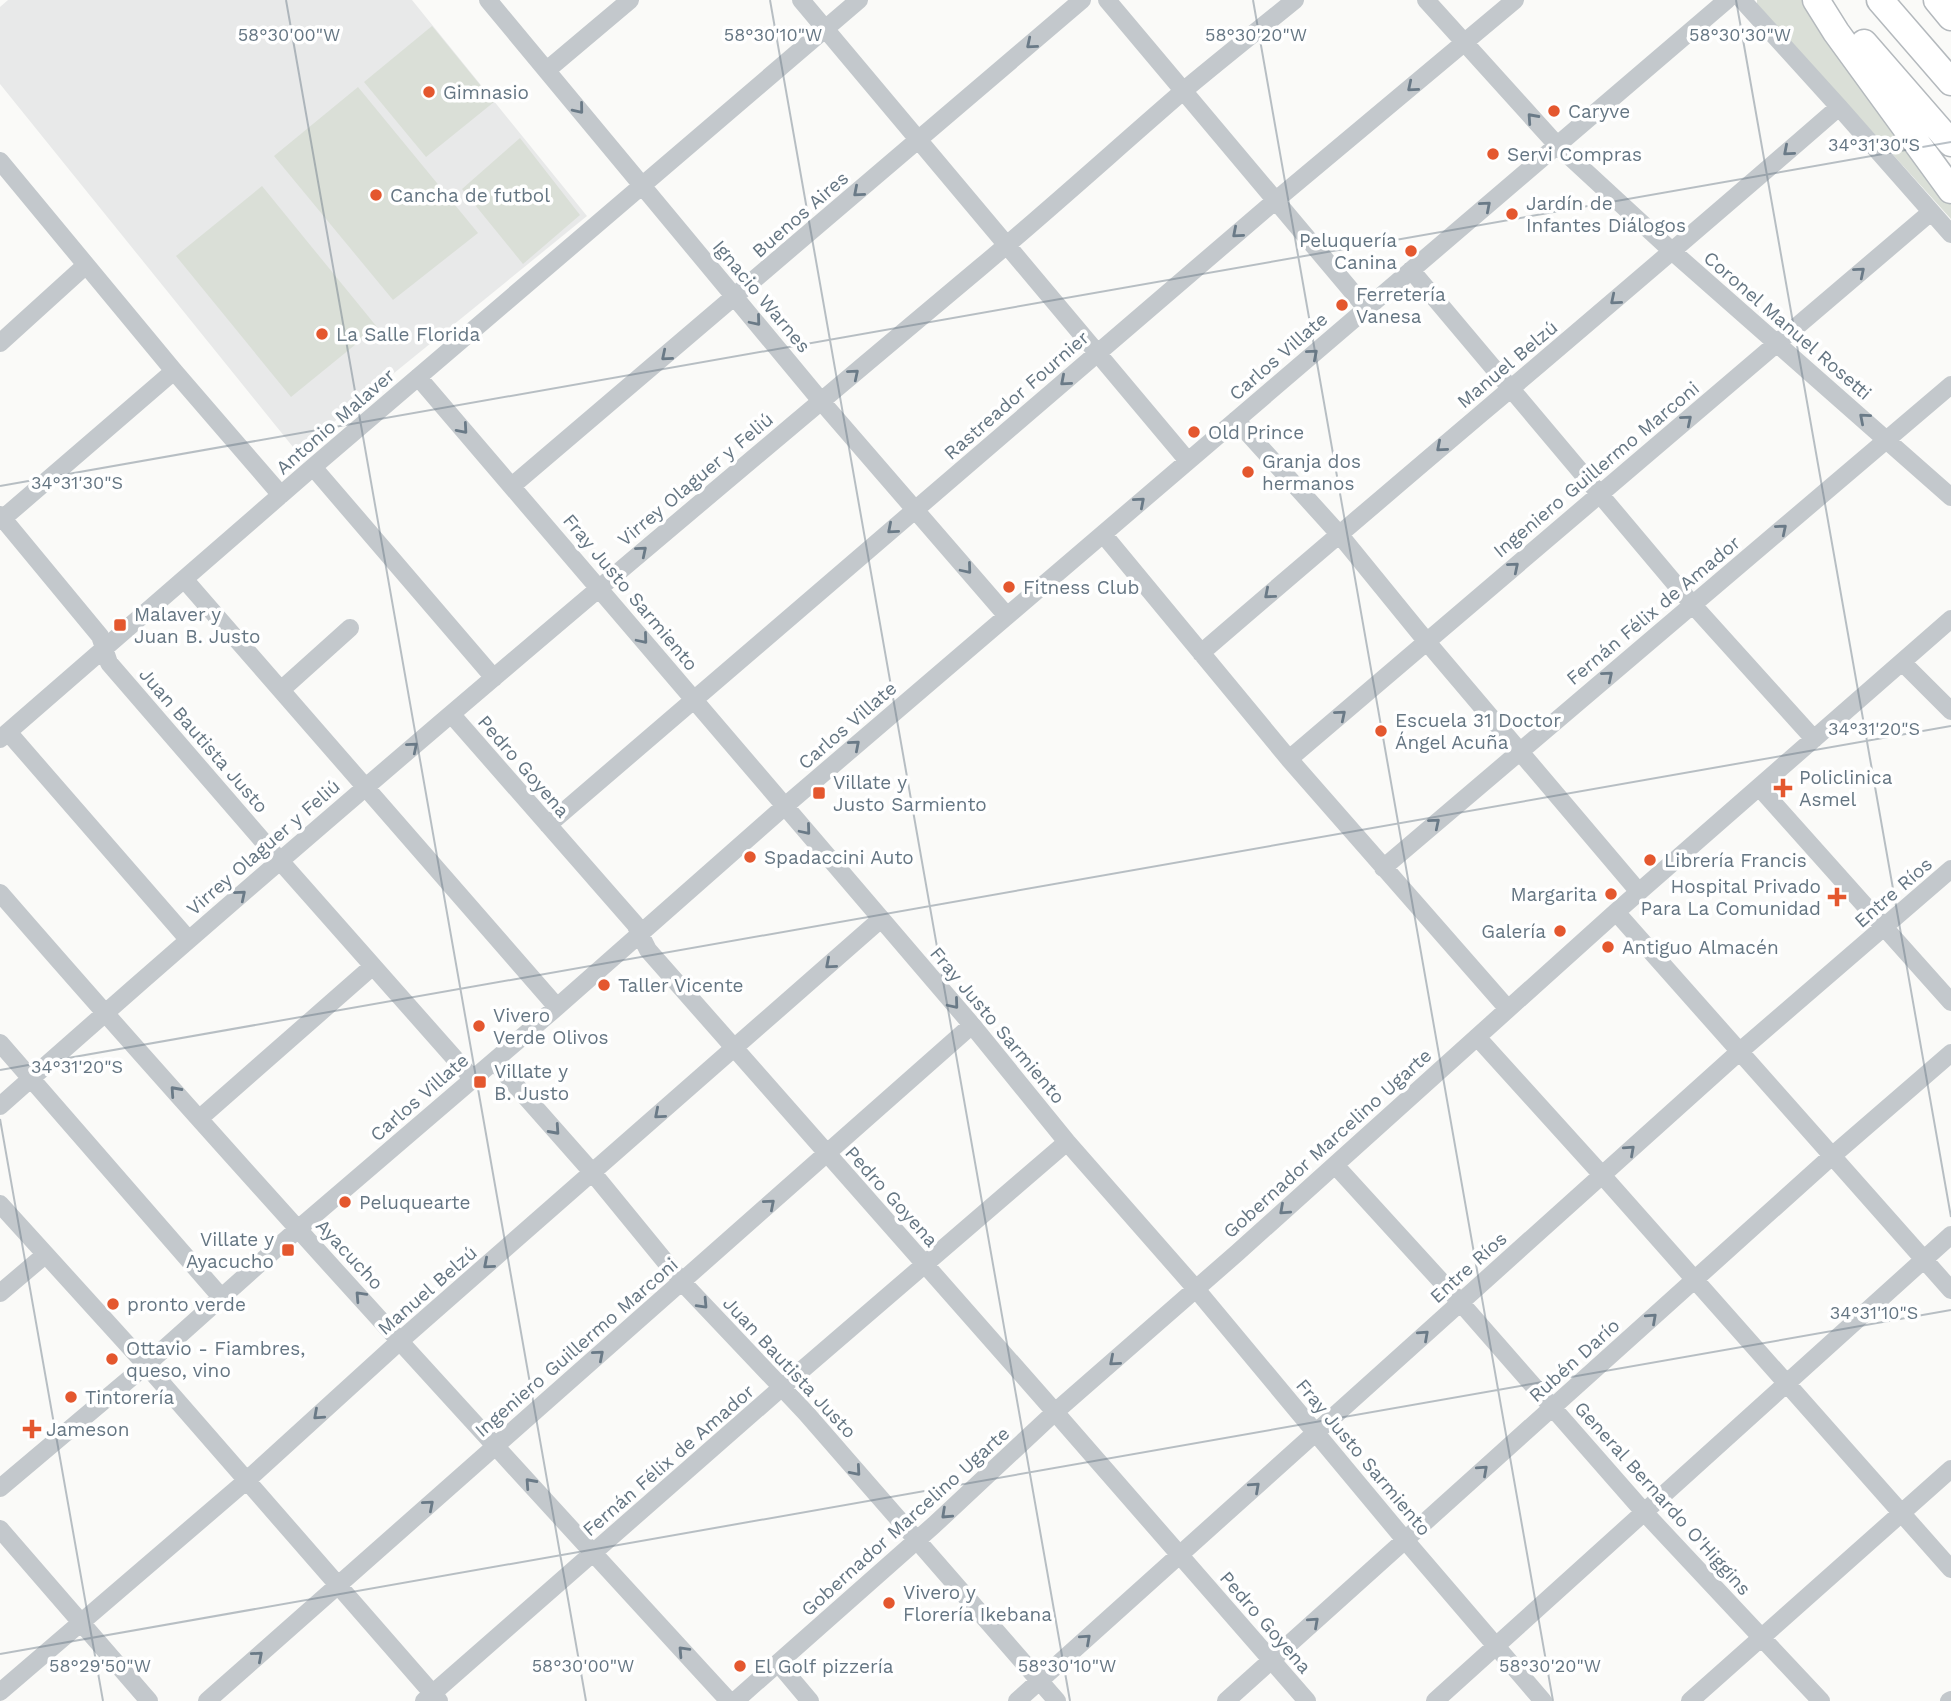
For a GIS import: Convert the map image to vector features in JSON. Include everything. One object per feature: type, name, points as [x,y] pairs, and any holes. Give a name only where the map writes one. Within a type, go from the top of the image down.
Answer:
[{"type":"highway","points":[[1816,0],[1836,32],[1951,190]]},
{"type":"highway","points":[[1825,0],[1951,143]]},
{"type":"highway","points":[[1880,0],[1951,82]]},
{"type":"highway","points":[[1937,0],[1951,17]]},
{"type":"street","name":"Ignacio Warnes","points":[[488,0],[821,401],[1007,616]]},
{"type":"street","points":[[547,70],[630,0]]},
{"type":"street","points":[[801,0],[1188,461]]},
{"type":"street","name":"Antonio Malaver","points":[[4,736],[313,467],[859,0]]},
{"type":"street","name":"Buenos Aires","points":[[512,486],[1083,0]]},
{"type":"street","points":[[1107,0],[1366,308]]},
{"type":"street","name":"Virrey Olaguer y Feliú","points":[[0,1106],[188,939],[599,587],[1295,0]]},
{"type":"street","name":"Coronel Manuel Rosetti","points":[[1426,0],[1557,145],[1673,252],[1951,497]]},
{"type":"street","name":"Rastreador Fournier","points":[[548,825],[1276,200],[1515,0]]},
{"type":"street","name":"Carlos Villate","points":[[0,1488],[146,1365],[298,1229],[785,806],[1727,0]]},
{"type":"street","points":[[1742,0],[1951,234]]},
{"type":"street","name":"Manuel Belzú","points":[[1201,653],[1673,252],[1839,107]]},
{"type":"street","points":[[2,167],[281,495]]},
{"type":"street","name":"Ingeniero Guillermo Marconi","points":[[1289,759],[1931,212]]},
{"type":"street","points":[[0,344],[86,265]]},
{"type":"street","points":[[1411,270],[1693,605],[1814,739]]},
{"type":"street","points":[[1,518],[174,371]]},
{"type":"street","name":"Fray Justo Sarmiento","points":[[418,377],[972,1026],[1067,1142],[1196,1289],[1543,1701]]},
{"type":"street","name":"Fernán Félix de Amador","points":[[1383,867],[1951,386]]},
{"type":"street","points":[[1236,420],[1339,534],[1426,642],[1639,892]]},
{"type":"street","points":[[313,467],[494,678]]},
{"type":"street","name":"Juan Bautista Justo","points":[[1,518],[100,636],[109,663],[472,1078]]},
{"type":"street","points":[[1103,534],[1289,759],[1508,1010]]},
{"type":"street","points":[[184,579],[556,1007]]},
{"type":"street","name":"Gobernador Marcelino Ugarte","points":[[735,1701],[1616,912],[1951,620]]},
{"type":"street","points":[[281,690],[350,628]]},
{"type":"street","points":[[1902,662],[1951,711]]},
{"type":"street","name":"Pedro Goyena","points":[[452,715],[635,924],[649,950],[1307,1701]]},
{"type":"street","points":[[4,736],[188,939]]},
{"type":"street","points":[[1759,787],[1951,1002]]},
{"type":"street","name":"Entre Ríos","points":[[1017,1701],[1602,1174],[1951,869]]},
{"type":"street","name":"Ayacucho","points":[[0,893],[298,1229],[729,1701]]},
{"type":"street","points":[[1616,912],[1951,1290]]},
{"type":"street","name":"Manuel Belzú","points":[[0,1692],[246,1481],[401,1340],[881,919]]},
{"type":"street","points":[[200,1118],[373,965]]},
{"type":"street","name":"Ingeniero Guillermo Marconi","points":[[207,1701],[972,1026]]},
{"type":"street","points":[[1477,1037],[1602,1174],[1951,1569]]},
{"type":"street","points":[[0,1043],[221,1297]]},
{"type":"street","name":"Rubén Darío","points":[[1227,1701],[1832,1156],[1951,1053]]},
{"type":"street","name":"Juan Bautista Justo","points":[[494,1061],[592,1172],[682,1282],[781,1388],[1057,1701]]},
{"type":"street","name":"Fernán Félix de Amador","points":[[432,1698],[781,1388],[1067,1142]]},
{"type":"street","name":"General Bernardo O'Higgins","points":[[1335,1165],[1460,1302],[1644,1512],[1821,1701]]},
{"type":"street","points":[[0,1204],[146,1365],[338,1585],[432,1698]]},
{"type":"street","points":[[1435,1701],[1951,1236]]},
{"type":"street","points":[[0,1293],[45,1255]]},
{"type":"street","points":[[1690,1701],[1951,1469]]},
{"type":"street","points":[[0,1529],[149,1701]]},
{"type":"street","points":[[778,1663],[810,1701]]},
{"type":"shaded area","name":"La Salle Florida","points":[[8,0],[412,0],[587,216],[297,452],[0,84],[0,7]]},
{"type":"shaded area","points":[[1757,0],[1803,0],[1951,205],[1951,219],[1757,4]]},
{"type":"shaded area","name":"Gimnasio","points":[[432,26],[494,102],[426,157],[364,82]]},
{"type":"shaded area","name":"Cancha de futbol","points":[[358,87],[478,233],[393,300],[274,156]]},
{"type":"shaded area","points":[[520,138],[580,215],[523,264],[462,189]]},
{"type":"shaded area","points":[[262,186],[377,327],[291,397],[176,256]]},
{"type":"place","name":"Gimnasio","points":[[429,92]]},
{"type":"place","name":"Caryve","points":[[1554,111]]},
{"type":"place","name":"Servi Compras","points":[[1493,154]]},
{"type":"place","name":"Cancha de futbol","points":[[376,195]]},
{"type":"place","name":"Jardín de Infantes Diálogos","points":[[1512,214]]},
{"type":"place","name":"Peluquería Canina","points":[[1411,251]]},
{"type":"place","name":"Ferretería Vanesa","points":[[1342,305]]},
{"type":"place","name":"La Salle Florida","points":[[322,334]]},
{"type":"place","name":"Old Prince","points":[[1194,432]]},
{"type":"place","name":"Granja dos hermanos","points":[[1248,472]]},
{"type":"place","name":"Fitness Club","points":[[1009,587]]},
{"type":"place","name":"Malaver y Juan B. Justo","points":[[120,625]]},
{"type":"place","name":"Escuela 31 Doctor Ángel Acuña","points":[[1381,731]]},
{"type":"place","name":"Policlinica Asmel","points":[[1783,788]]},
{"type":"place","name":"Villate y Justo Sarmiento","points":[[819,793]]},
{"type":"place","name":"Spadaccini Auto","points":[[750,857]]},
{"type":"place","name":"Librería Francis","points":[[1650,860]]},
{"type":"place","name":"Margarita","points":[[1611,894]]},
{"type":"place","name":"Hospital Privado Para La Comunidad","points":[[1837,897]]},
{"type":"place","name":"Galería","points":[[1560,931]]},
{"type":"place","name":"Antiguo Almacén","points":[[1608,947]]},
{"type":"place","name":"Taller Vicente","points":[[604,985]]},
{"type":"place","name":"Vivero Verde Olivos","points":[[479,1026]]},
{"type":"place","name":"Villate y B. Justo","points":[[480,1082]]},
{"type":"place","name":"Peluquearte","points":[[345,1202]]},
{"type":"place","name":"Villate y Ayacucho","points":[[288,1250]]},
{"type":"place","name":"pronto verde","points":[[113,1304]]},
{"type":"place","name":"Ottavio - Fiambres, queso, vino","points":[[112,1359]]},
{"type":"place","name":"Tintorería","points":[[71,1397]]},
{"type":"place","name":"Jameson","points":[[32,1429]]},
{"type":"place","name":"Vivero y Florería Ikebana","points":[[889,1603]]},
{"type":"place","name":"El Golf pizzería","points":[[740,1666]]}]
